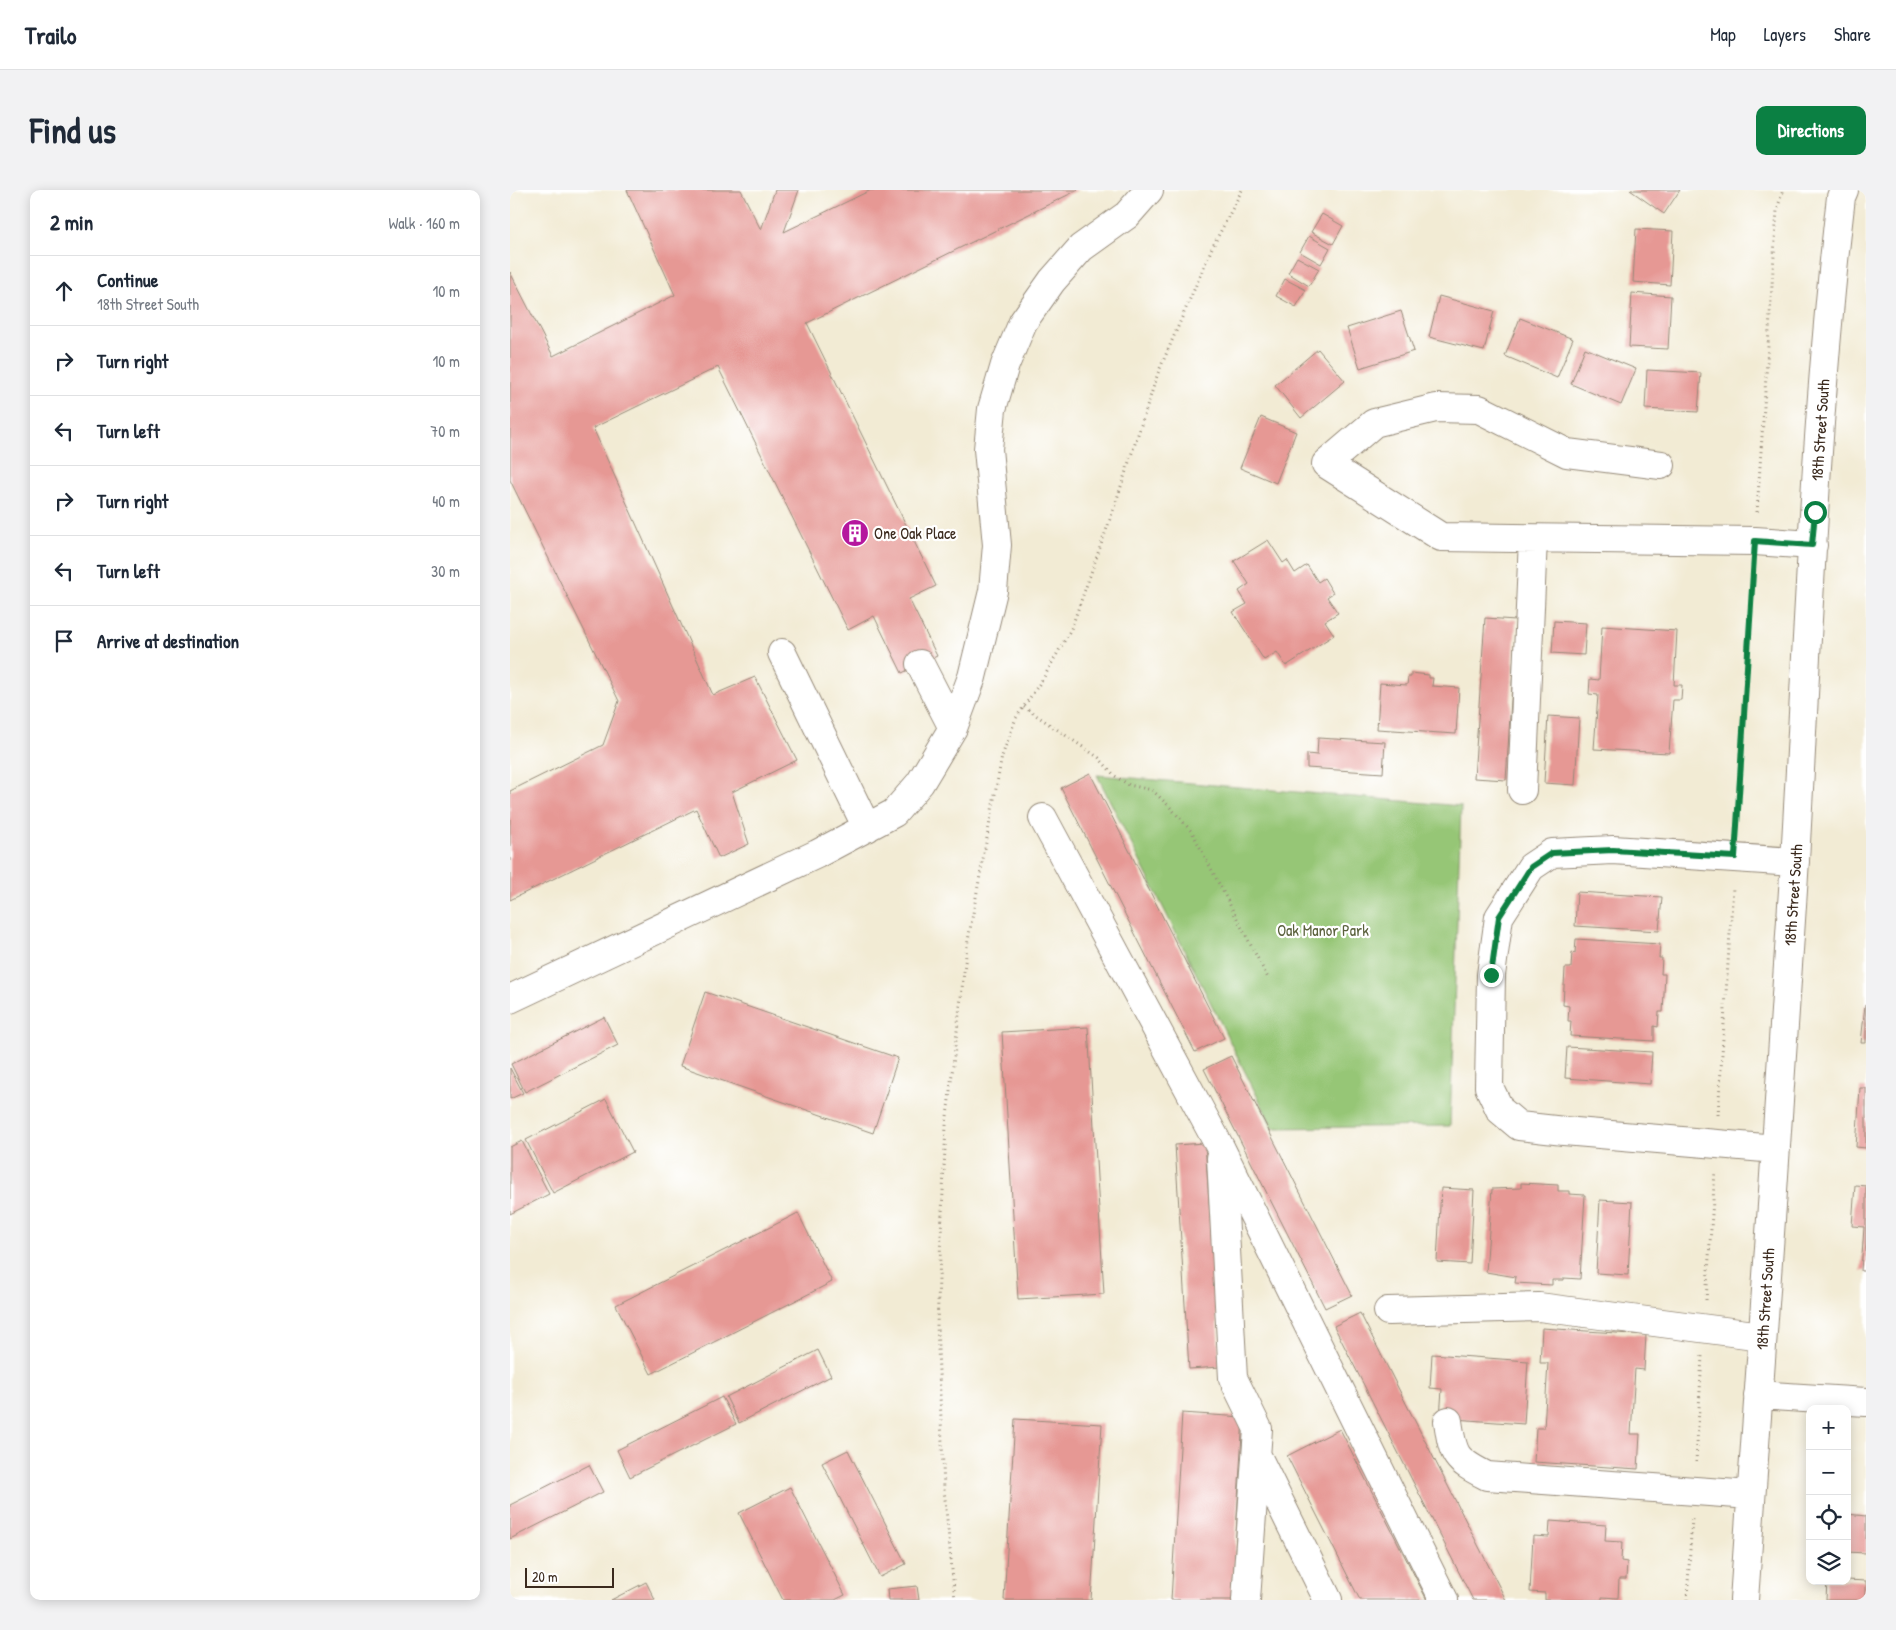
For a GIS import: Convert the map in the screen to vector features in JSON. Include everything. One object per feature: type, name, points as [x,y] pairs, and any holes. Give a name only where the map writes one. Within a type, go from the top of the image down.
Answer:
[{"type":"street","points":[[510,999],[817,854],[867,828],[894,813],[920,783],[953,728],[972,677],[993,591],[997,545],[988,449],[992,409],[1004,365],[1023,322],[1052,281],[1081,248],[1127,215],[1149,190]]},
{"type":"street","name":"18th Street South","points":[[1744,1600],[1795,862],[1812,545],[1829,298],[1841,197],[1844,190]]},
{"type":"street","points":[[1660,465],[1567,454],[1479,409],[1436,408],[1374,423],[1326,464],[1441,537],[1755,541],[1812,545]]},
{"type":"street","points":[[1522,790],[1533,538]]},
{"type":"street","points":[[782,653],[867,828]]},
{"type":"street","points":[[920,664],[953,728]]},
{"type":"street","points":[[1043,818],[1220,1147],[1444,1600]]},
{"type":"street","points":[[1776,1149],[1564,1132],[1519,1126],[1500,1110],[1489,1087],[1491,975],[1499,917],[1531,867],[1552,853],[1613,850],[1795,862]]},
{"type":"street","points":[[1220,1147],[1233,1378],[1258,1429],[1246,1600]]},
{"type":"street","points":[[1388,1311],[1539,1307],[1762,1336]]},
{"type":"street","points":[[1758,1395],[1866,1402]]},
{"type":"street","points":[[1448,1421],[1452,1448],[1466,1465],[1487,1476],[1751,1495]]},
{"type":"street","points":[[1256,1455],[1328,1600]]},
{"type":"path","points":[[955,1600],[944,1489],[937,1324],[946,1125],[967,946],[1002,756],[1016,718],[1044,676],[1071,629],[1113,511],[1158,373],[1212,248],[1242,190]]},
{"type":"path","points":[[1687,1600],[1777,210],[1783,190]]},
{"type":"path","points":[[1024,707],[1071,737],[1099,758],[1115,776],[1129,785],[1152,790],[1175,813],[1192,832],[1269,980]]},
{"type":"green space","name":"Oak Manor Park","points":[[1097,775],[1461,806],[1450,1126],[1273,1128]]},
{"type":"building","name":"One Oak Place","points":[[627,190],[741,190],[761,230],[775,190],[799,190],[784,232],[871,190],[1078,190],[807,323],[936,586],[909,599],[937,656],[902,673],[874,616],[848,630],[718,367],[593,428],[713,695],[755,677],[797,760],[732,792],[749,844],[719,858],[696,809],[510,900],[510,791],[603,745],[619,701],[510,480],[510,272],[553,356],[675,295]]},
{"type":"building","points":[[1630,190],[1680,190],[1664,214]]},
{"type":"building","points":[[1322,214],[1343,226],[1333,244],[1311,232]]},
{"type":"building","points":[[1636,229],[1673,231],[1670,285],[1633,282]]},
{"type":"building","points":[[1309,236],[1330,248],[1321,264],[1300,252]]},
{"type":"building","points":[[1297,257],[1319,269],[1309,286],[1288,273]]},
{"type":"building","points":[[1285,279],[1306,290],[1296,307],[1276,296]]},
{"type":"building","points":[[1632,293],[1671,296],[1668,349],[1629,347]]},
{"type":"building","points":[[1439,296],[1494,311],[1484,351],[1429,337]]},
{"type":"building","points":[[1401,311],[1414,351],[1360,368],[1347,328]]},
{"type":"building","points":[[1520,318],[1573,339],[1557,378],[1505,356]]},
{"type":"building","points":[[1585,348],[1636,369],[1621,405],[1571,384]]},
{"type":"building","points":[[1318,349],[1345,381],[1301,418],[1275,385]]},
{"type":"building","points":[[1647,370],[1701,373],[1698,412],[1645,409]]},
{"type":"building","points":[[1261,417],[1296,432],[1276,483],[1240,468]]},
{"type":"building","points":[[1268,540],[1283,563],[1287,560],[1295,573],[1307,565],[1318,582],[1324,578],[1333,593],[1327,597],[1338,613],[1325,621],[1334,635],[1286,666],[1277,652],[1264,660],[1233,612],[1247,604],[1239,591],[1249,584],[1234,561]]},
{"type":"building","points":[[1485,618],[1516,620],[1506,780],[1474,778]]},
{"type":"building","points":[[1554,621],[1586,623],[1584,655],[1552,653]]},
{"type":"building","points":[[1602,626],[1677,631],[1674,685],[1682,685],[1681,700],[1673,700],[1669,753],[1594,749],[1598,695],[1589,694],[1590,679],[1599,680]]},
{"type":"building","points":[[1411,673],[1429,675],[1429,678],[1433,678],[1432,686],[1459,688],[1456,734],[1377,729],[1380,683],[1407,685],[1408,677],[1411,677]]},
{"type":"building","points":[[1548,716],[1579,718],[1575,785],[1544,783]]},
{"type":"building","points":[[1318,738],[1385,742],[1383,773],[1307,768],[1307,754],[1317,755]]},
{"type":"building","points":[[1090,773],[1224,1038],[1195,1052],[1061,788]]},
{"type":"building","points":[[1577,892],[1662,897],[1659,931],[1575,926]]},
{"type":"building","points":[[1576,939],[1660,944],[1659,958],[1662,958],[1661,974],[1665,974],[1663,1012],[1659,1012],[1658,1027],[1654,1026],[1654,1041],[1570,1036],[1569,1006],[1563,1005],[1565,968],[1571,968],[1572,952],[1575,953]]},
{"type":"building","points":[[705,992],[898,1058],[873,1133],[680,1066]]},
{"type":"building","points":[[1865,1005],[1866,1043],[1861,1043]]},
{"type":"building","points":[[604,1017],[618,1045],[525,1092],[511,1064]]},
{"type":"building","points":[[1088,1027],[1104,1294],[1018,1299],[1002,1032]]},
{"type":"building","points":[[1567,1047],[1652,1052],[1650,1084],[1565,1078]]},
{"type":"building","points":[[1231,1056],[1352,1295],[1325,1308],[1204,1069]]},
{"type":"building","points":[[510,1068],[523,1093],[510,1099]]},
{"type":"building","points":[[1860,1088],[1866,1088],[1866,1148],[1856,1147]]},
{"type":"building","points":[[606,1099],[633,1152],[553,1193],[526,1140]]},
{"type":"building","points":[[522,1141],[549,1194],[510,1214],[510,1147]]},
{"type":"building","points":[[1205,1143],[1220,1367],[1189,1369],[1175,1145]]},
{"type":"building","points":[[1521,1183],[1558,1185],[1558,1191],[1569,1191],[1569,1194],[1585,1195],[1580,1279],[1564,1278],[1564,1280],[1552,1280],[1552,1285],[1515,1283],[1516,1277],[1486,1272],[1492,1189],[1521,1188]]},
{"type":"building","points":[[1855,1185],[1866,1186],[1866,1271],[1861,1271],[1864,1227],[1852,1226]]},
{"type":"building","points":[[1441,1188],[1474,1190],[1470,1264],[1437,1262]]},
{"type":"building","points":[[1600,1200],[1632,1202],[1628,1275],[1596,1273]]},
{"type":"building","points":[[798,1213],[832,1282],[651,1374],[616,1305]]},
{"type":"building","points":[[1360,1313],[1506,1600],[1473,1600],[1334,1326]]},
{"type":"building","points":[[1542,1328],[1646,1335],[1644,1370],[1635,1369],[1631,1434],[1640,1434],[1638,1469],[1534,1462],[1536,1428],[1544,1428],[1548,1363],[1540,1363]]},
{"type":"building","points":[[818,1350],[831,1376],[739,1423],[726,1397]]},
{"type":"building","points":[[1432,1354],[1528,1361],[1524,1424],[1440,1418],[1442,1389],[1430,1388]]},
{"type":"building","points":[[722,1397],[736,1424],[630,1477],[617,1450]]},
{"type":"building","points":[[1182,1413],[1243,1417],[1232,1600],[1171,1600]]},
{"type":"building","points":[[1015,1419],[1102,1424],[1091,1600],[1004,1600]]},
{"type":"building","points":[[1340,1429],[1427,1600],[1360,1600],[1287,1456]]},
{"type":"building","points":[[848,1450],[906,1564],[880,1577],[822,1463]]},
{"type":"building","points":[[589,1465],[603,1492],[510,1539],[510,1505]]},
{"type":"building","points":[[790,1487],[845,1595],[835,1600],[783,1600],[739,1513]]},
{"type":"building","points":[[1851,1514],[1866,1516],[1866,1553],[1851,1552]]},
{"type":"building","points":[[1550,1521],[1606,1525],[1605,1541],[1622,1542],[1621,1561],[1627,1562],[1626,1579],[1619,1579],[1618,1598],[1602,1597],[1602,1600],[1545,1600],[1545,1593],[1530,1592],[1533,1536],[1549,1537]]},
{"type":"building","points":[[1851,1580],[1866,1581],[1866,1600],[1826,1600],[1827,1585],[1851,1585]]},
{"type":"building","points":[[646,1582],[655,1600],[611,1600]]},
{"type":"building","points":[[917,1586],[919,1600],[888,1600],[887,1589]]},
{"type":"place","name":"One Oak Place","points":[[855,533]]},
{"type":"route","points":[[1491,975],[1499,917],[1531,867],[1552,853],[1613,850],[1735,857],[1755,541],[1812,545],[1815,512]]}]
